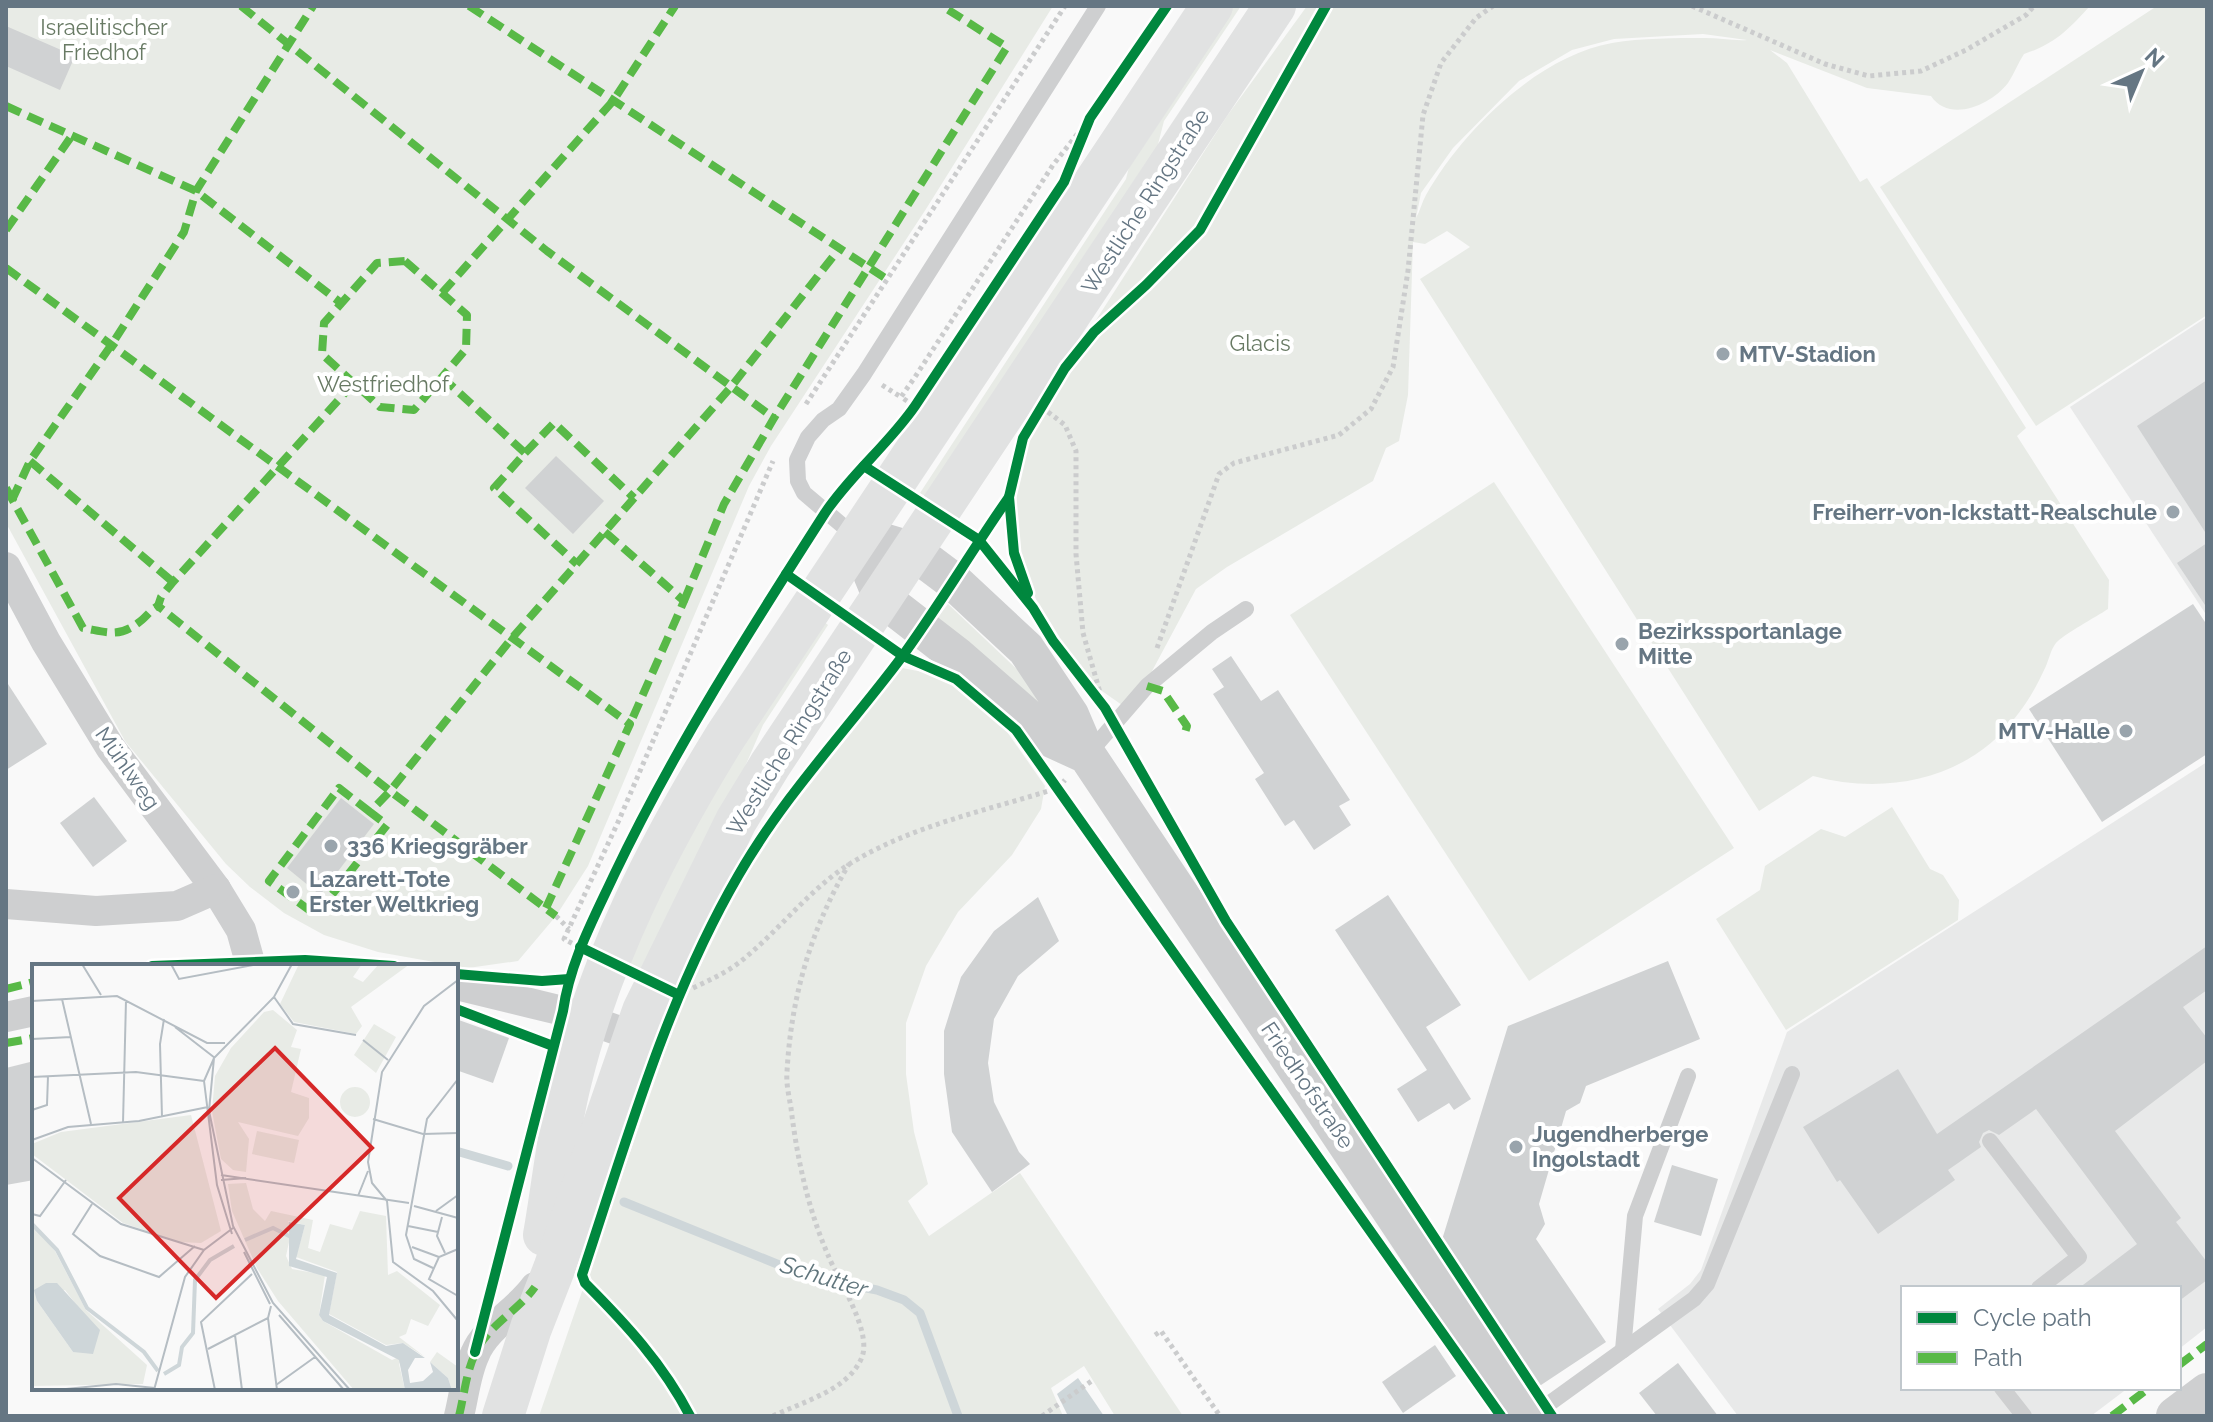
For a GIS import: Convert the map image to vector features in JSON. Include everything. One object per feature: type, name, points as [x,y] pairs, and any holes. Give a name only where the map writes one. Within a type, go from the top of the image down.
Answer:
[{"type":"main road","name":"Westliche Ringstraße","points":[[503,1416],[533,1308],[571,1080],[618,936],[690,795],[725,737],[1212,6]]},
{"type":"main road","name":"Westliche Ringstraße","points":[[533,1308],[554,1269],[634,1036],[655,984],[736,821],[770,765],[1275,6]]},
{"type":"street","name":"Friedhofstraße","points":[[857,538],[913,551],[953,581],[1026,649],[1070,715],[1087,755],[1530,1416]]},
{"type":"street","points":[[857,538],[882,598],[957,656],[1052,739],[1087,755]]},
{"type":"street","name":"Mühlweg","points":[[6,567],[46,642],[110,747],[216,889],[241,930],[250,964]]},
{"type":"street","points":[[6,904],[96,911],[177,906],[216,889]]},
{"type":"street","points":[[458,986],[589,1019],[634,1036]]},
{"type":"street","points":[[6,1017],[32,1011]]},
{"type":"street","name":"Westliche Ringstraße","points":[[459,1416],[475,1352],[486,1337],[525,1301],[533,1308]]},
{"type":"street","points":[[2175,1416],[2207,1392]]},
{"type":"lane","points":[[857,538],[804,493],[798,481],[797,460],[808,437],[823,420],[839,409],[864,374],[1098,6]]},
{"type":"lane","points":[[1087,755],[1147,686],[1212,632],[1246,609]]},
{"type":"lane","points":[[1530,1416],[1694,1299],[1707,1284],[1792,1074]]},
{"type":"lane","points":[[1623,1350],[1635,1216],[1688,1076]]},
{"type":"lane","points":[[1990,1141],[2079,1257],[2042,1286]]},
{"type":"lane","points":[[2004,1390],[2024,1416]]},
{"type":"path","points":[[1147,686],[1159,636],[1219,474],[1234,463],[1339,435],[1371,409],[1393,367],[1408,271],[1423,115],[1441,63],[1476,18],[1493,6]]},
{"type":"path","points":[[1692,6],[1825,64],[1869,76],[1921,71],[1966,50],[2026,15],[2034,6]]},
{"type":"path","points":[[1076,155],[1090,118]]},
{"type":"path","points":[[906,419],[915,406],[901,397],[942,340],[1053,165],[1090,118]]},
{"type":"path","points":[[1043,410],[1065,425],[1076,451],[1076,554],[1083,633],[1105,708]]},
{"type":"path","points":[[1088,686],[1105,708]]},
{"type":"path","points":[[679,995],[688,985],[723,975],[849,864],[894,839],[1058,788],[1049,777]]},
{"type":"path","points":[[773,1416],[836,1386],[862,1356],[863,1332],[827,1254],[811,1208],[795,1140],[787,1075],[793,1019],[807,951],[827,901],[849,864]]},
{"type":"path","points":[[556,916],[569,930]]},
{"type":"path","points":[[580,947],[586,933]]},
{"type":"path","points":[[1155,1335],[1161,1331],[1220,1416]]},
{"type":"path","points":[[1042,1416],[1093,1380]]},
{"type":"shaded area","name":"Freiherr-von-Ickstatt-Realschule","points":[[2207,317],[2207,616],[2070,407]]},
{"type":"shaded area","points":[[2207,762],[2207,1327],[2181,1347],[2181,1286],[1901,1286],[1901,1390],[2125,1390],[2091,1416],[1738,1416],[1658,1309],[1690,1284],[1701,1270],[1787,1032]]},
{"type":"shaded area","points":[[1078,1378],[1104,1416],[1068,1416],[1057,1394]]},
{"type":"green space","name":"Westfriedhof","points":[[6,6],[1053,6],[926,209],[771,446],[749,486],[588,866],[556,916],[518,961],[468,968],[378,952],[324,935],[284,913],[250,887],[226,864],[125,741],[6,523]]},
{"type":"green space","points":[[1234,6],[1241,6],[1164,121],[1155,156],[927,497],[920,493],[1126,179],[1133,151]]},
{"type":"green space","name":"MTV-Stadion","points":[[1307,6],[2090,6],[2061,35],[2024,54],[2001,91],[1982,104],[1959,110],[1939,104],[1931,96],[1867,88],[1770,50],[1787,63],[1860,182],[1867,178],[2026,428],[2017,436],[2109,580],[2108,609],[2056,643],[2037,685],[2022,708],[1998,736],[1976,754],[1926,777],[1898,782],[1841,782],[1813,776],[1759,811],[1420,279],[1470,247],[1447,231],[1425,244],[1413,242],[1408,395],[1399,441],[1386,448],[1373,481],[1227,567],[1196,589],[1151,673],[1122,705],[1092,684],[1058,639],[1038,605],[1020,552],[1015,495],[1029,436],[1089,331],[1227,116]],"holes":[[[1703,34],[1747,40],[1682,38],[1623,41],[1584,51],[1557,63],[1530,80],[1481,122],[1441,171],[1416,218],[1421,193],[1453,148],[1519,81],[1572,50],[1614,39]]]},
{"type":"green space","points":[[2157,6],[2207,6],[2207,315],[2036,426],[1880,187]]},
{"type":"green space","points":[[1494,482],[1734,848],[1529,981],[1290,615]]},
{"type":"green space","points":[[948,604],[1025,677],[1060,719],[933,624]]},
{"type":"green space","points":[[823,621],[828,625],[763,725],[734,792],[644,970],[627,962],[717,782]]},
{"type":"green space","points":[[902,668],[944,676],[1003,726],[1045,786],[1041,809],[1012,855],[958,912],[926,966],[906,1023],[906,1074],[914,1132],[928,1184],[908,1201],[929,1236],[1020,1173],[1183,1416],[1115,1416],[1084,1366],[1051,1388],[1063,1416],[539,1416],[684,1000],[738,888],[786,815]]},
{"type":"green space","points":[[1892,807],[1930,869],[1943,875],[1959,900],[1958,920],[1786,1030],[1716,919],[1760,890],[1765,866],[1821,829],[1845,837]]},
{"type":"building","points":[[6,26],[75,56],[60,90],[6,66]]},
{"type":"building","points":[[2207,380],[2207,535],[2137,426]]},
{"type":"building","points":[[556,456],[604,501],[573,534],[525,488]]},
{"type":"building","points":[[2207,543],[2207,608],[2177,563]]},
{"type":"building","name":"MTV-Halle","points":[[2193,604],[2207,625],[2207,754],[2102,822],[2029,709]]},
{"type":"building","points":[[1231,656],[1261,701],[1278,690],[1350,800],[1339,806],[1351,825],[1314,850],[1294,820],[1285,826],[1255,779],[1264,773],[1213,694],[1224,687],[1212,669]]},
{"type":"building","points":[[6,681],[47,744],[6,770]]},
{"type":"building","points":[[94,797],[127,841],[93,867],[60,823]]},
{"type":"building","name":"336 Kriegsgräber","points":[[341,798],[374,824],[320,895],[287,868]]},
{"type":"building","points":[[1388,895],[1461,1005],[1426,1027],[1471,1099],[1454,1110],[1449,1103],[1418,1122],[1397,1089],[1427,1070],[1335,930]]},
{"type":"building","points":[[1038,897],[1059,941],[1018,976],[994,1019],[988,1063],[994,1102],[1019,1152],[1030,1164],[992,1192],[952,1132],[944,1074],[944,1031],[961,977],[994,931]]},
{"type":"building","points":[[2207,946],[2207,990],[2183,1007],[2207,1038],[2207,1061],[2115,1131],[2181,1218],[2176,1222],[2207,1262],[2207,1280],[2181,1300],[2181,1286],[2082,1286],[2137,1244],[2036,1109],[1999,1135],[1989,1130],[1983,1133],[1979,1142],[1981,1147],[1948,1170],[1955,1180],[1878,1234],[1840,1180],[1837,1182],[1803,1127],[1898,1069],[1937,1134]]},
{"type":"building","points":[[1668,961],[1700,1039],[1586,1086],[1580,1103],[1566,1111],[1539,1204],[1545,1224],[1536,1239],[1606,1342],[1538,1387],[1441,1243],[1508,1026]]},
{"type":"building","points":[[458,1020],[509,1038],[493,1083],[458,1071]]},
{"type":"building","points":[[32,1062],[32,1180],[6,1185],[6,1068]]},
{"type":"building","points":[[1672,1165],[1718,1179],[1701,1236],[1654,1222]]},
{"type":"building","points":[[1435,1345],[1456,1376],[1403,1413],[1382,1382]]},
{"type":"building","points":[[1678,1363],[1718,1416],[1657,1416],[1639,1393]]},
{"type":"waterway","name":"Schutter","points":[[458,1152],[508,1166]]},
{"type":"waterway","name":"Schutter","points":[[624,1202],[809,1277],[877,1290],[904,1300],[920,1313],[958,1416]]},
{"type":"marked path","points":[[241,6],[547,251],[774,418]]},
{"type":"marked path","points":[[12,500],[30,461],[112,344],[184,232],[196,191],[313,6]]},
{"type":"marked path","points":[[469,6],[888,280]]},
{"type":"marked path","points":[[442,293],[613,101],[675,6]]},
{"type":"marked path","points":[[684,601],[724,504],[774,418],[1007,47],[942,6]]},
{"type":"marked path","points":[[6,106],[196,191],[341,303]]},
{"type":"marked path","points":[[6,230],[73,134]]},
{"type":"marked path","points":[[354,383],[173,582],[158,606],[390,791],[512,638],[731,387],[839,249]]},
{"type":"marked path","points":[[405,261],[467,315],[466,349],[414,410],[380,407],[322,354],[324,323],[377,263],[405,261]]},
{"type":"marked path","points":[[6,268],[630,724],[546,908]]},
{"type":"marked path","points":[[442,377],[525,453],[494,488],[577,564]]},
{"type":"marked path","points":[[525,453],[554,423],[634,498]]},
{"type":"marked path","points":[[30,461],[173,582]]},
{"type":"marked path","points":[[6,488],[83,628],[112,633],[124,631],[158,606]]},
{"type":"marked path","points":[[605,532],[684,601],[630,724]]},
{"type":"marked path","points":[[1147,686],[1163,691],[1187,726],[1184,736]]},
{"type":"marked path","points":[[370,812],[339,788],[269,881],[316,915],[387,825],[370,812],[390,791],[556,916]]},
{"type":"marked path","points":[[6,989],[32,982]]},
{"type":"marked path","points":[[6,1043],[32,1038]]},
{"type":"marked path","points":[[459,1416],[469,1369],[480,1344],[535,1287]]},
{"type":"marked path","points":[[2181,1364],[2207,1344]]},
{"type":"marked path","points":[[2112,1416],[2146,1390]]},
{"type":"cycle path","points":[[475,1352],[571,975],[590,925],[637,828],[714,691],[825,513],[915,406],[1064,182],[1090,118],[1167,6]]},
{"type":"cycle path","points":[[1028,593],[1014,553],[1009,497],[1023,438],[1065,368],[1094,332],[1200,230],[1326,6]]},
{"type":"cycle path","points":[[864,466],[979,540],[1033,608],[1053,641],[1105,708],[1226,921],[1552,1416]]},
{"type":"cycle path","points":[[690,1416],[656,1362],[585,1283],[582,1275],[632,1122],[690,972],[738,876],[795,791],[901,658],[1009,497]]},
{"type":"cycle path","points":[[786,574],[903,656],[956,679],[1016,730],[1501,1416]]},
{"type":"cycle path","points":[[580,947],[679,995]]},
{"type":"cycle path","points":[[203,964],[305,960],[364,964]]},
{"type":"cycle path","points":[[458,974],[542,981],[569,979]]},
{"type":"cycle path","points":[[458,1010],[553,1046]]},
{"type":"place","name":"MTV-Stadion","points":[[1723,354]]},
{"type":"place","name":"Freiherr-von-Ickstatt-Realschule","points":[[2173,512]]},
{"type":"place","name":"Bezirkssportanlage Mitte","points":[[1622,644]]},
{"type":"place","name":"MTV-Halle","points":[[2126,731]]},
{"type":"place","name":"336 Kriegsgräber","points":[[331,846]]},
{"type":"place","name":"Lazarett-Tote Erster Weltkrieg","points":[[293,892]]},
{"type":"place","name":"Jugendherberge Ingolstadt","points":[[1516,1147]]},
{"type":"park label","name":"Israelitischer Friedhof","points":[[104,40]]},
{"type":"park label","name":"Glacis","points":[[1260,343]]}]
